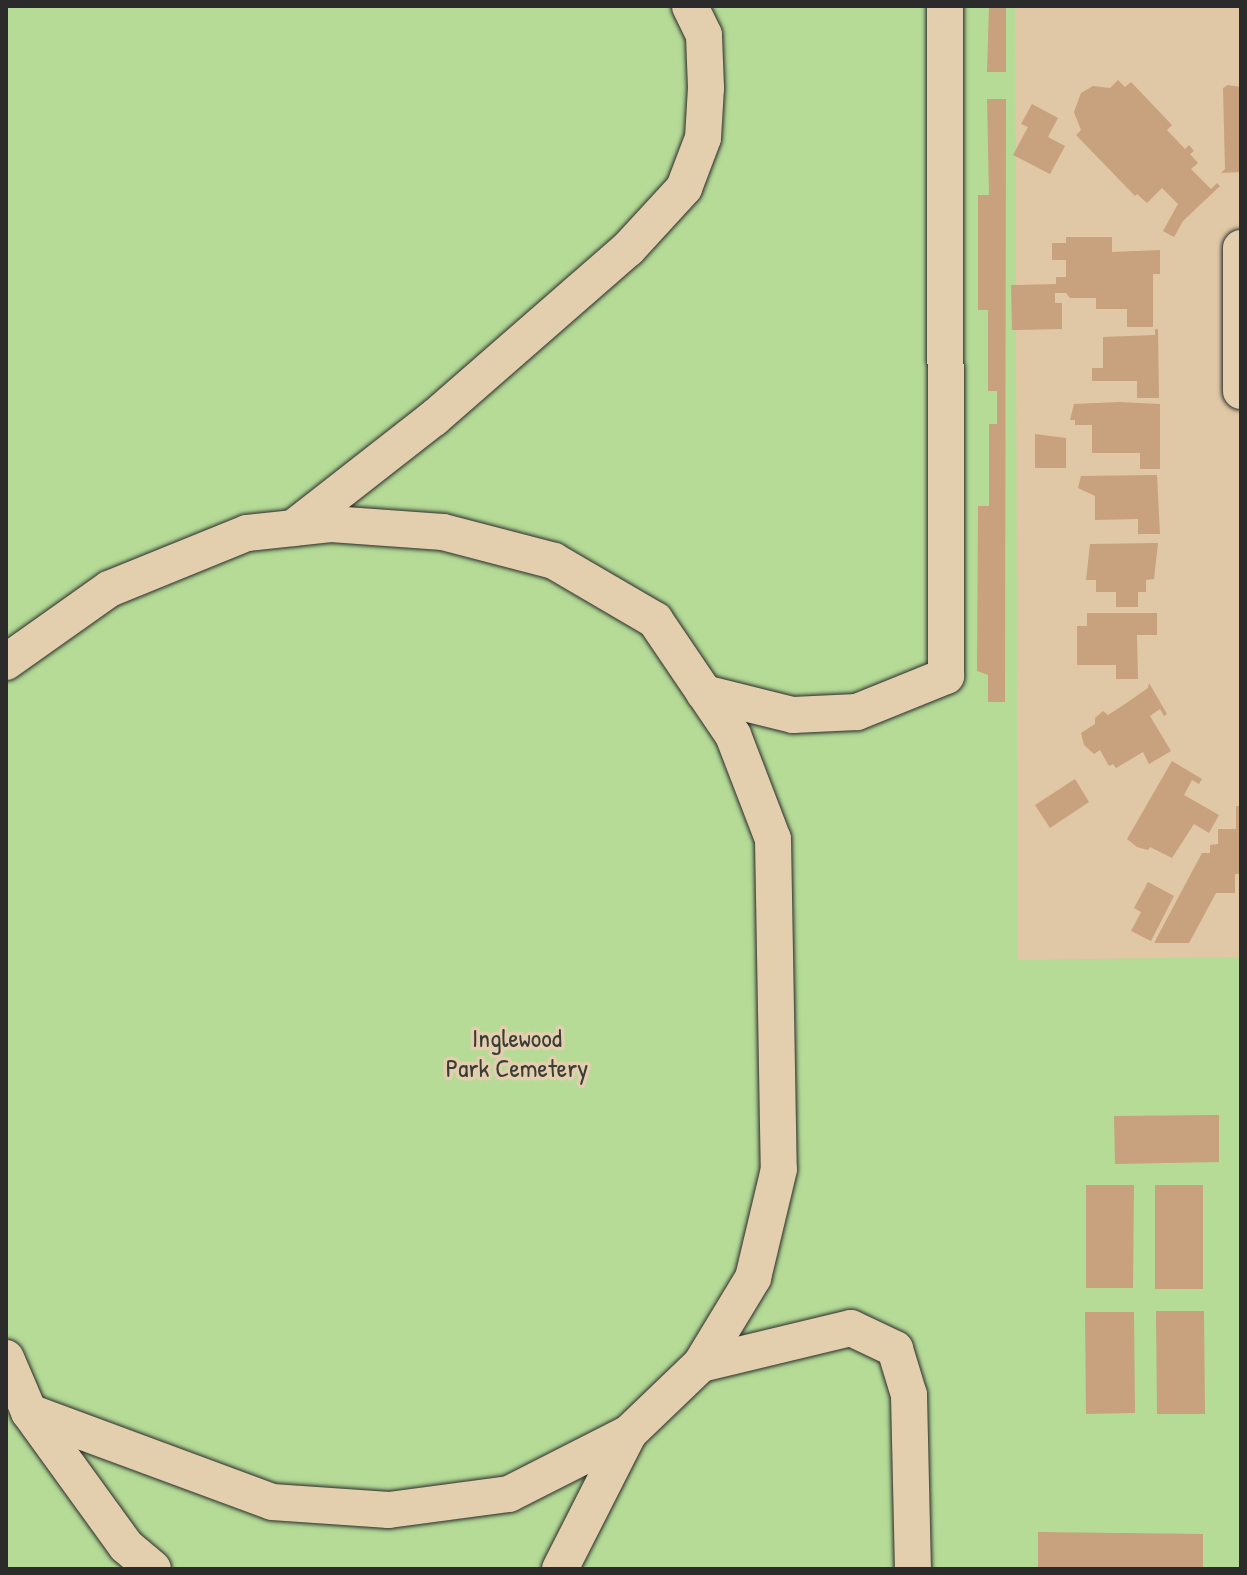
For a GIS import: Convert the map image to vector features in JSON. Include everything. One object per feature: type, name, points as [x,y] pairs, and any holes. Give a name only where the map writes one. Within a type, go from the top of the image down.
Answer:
[{"type":"street","points":[[293,528],[434,418],[628,249],[684,188],[703,138],[706,88],[704,35],[690,6]]},
{"type":"street","points":[[704,693],[793,715],[857,712],[946,676],[945,6]]},
{"type":"street","points":[[1240,248],[1241,391]]},
{"type":"street","points":[[6,662],[109,589],[247,533],[331,524],[443,532],[554,561],[655,620],[733,735],[773,839],[779,1169],[753,1278],[701,1364],[629,1433],[509,1494],[389,1510],[272,1502],[29,1412]]},
{"type":"street","points":[[701,1364],[851,1328],[895,1349],[909,1395],[913,1569]]},
{"type":"street","points":[[6,1358],[29,1412],[126,1546],[153,1569]]},
{"type":"street","points":[[560,1569],[629,1433]]},
{"type":"green space","name":"Inglewood Park Cemetery","points":[[6,6],[1015,6],[1018,960],[1241,957],[1241,1569],[6,1569]]},
{"type":"building","points":[[989,6],[1006,6],[1006,72],[987,72]]},
{"type":"building","points":[[1118,80],[1125,87],[1131,82],[1172,125],[1167,130],[1185,149],[1189,145],[1194,151],[1190,154],[1198,163],[1191,169],[1211,189],[1217,183],[1220,186],[1183,221],[1174,237],[1163,231],[1178,204],[1162,188],[1147,203],[1137,194],[1135,196],[1076,135],[1081,130],[1074,112],[1081,93],[1093,86],[1110,88]]},
{"type":"building","points":[[1228,85],[1241,87],[1241,172],[1221,173],[1225,169],[1223,88]]},
{"type":"building","points":[[987,99],[1006,99],[1005,702],[988,702],[988,675],[977,671],[978,506],[989,506],[989,424],[997,424],[997,391],[988,391],[988,310],[978,310],[978,195],[989,195]]},
{"type":"building","points":[[1032,104],[1058,118],[1048,137],[1065,146],[1050,174],[1013,155],[1028,127],[1021,124]]},
{"type":"building","points":[[1066,237],[1112,237],[1112,252],[1160,250],[1160,274],[1153,274],[1153,327],[1127,327],[1127,309],[1096,309],[1096,298],[1070,298],[1066,293],[1055,293],[1055,303],[1062,303],[1062,329],[1012,330],[1011,285],[1056,284],[1056,277],[1066,277],[1066,260],[1052,260],[1052,243],[1066,243]]},
{"type":"building","points":[[1155,329],[1158,329],[1159,398],[1137,398],[1137,381],[1092,381],[1092,368],[1103,368],[1103,337],[1155,335]]},
{"type":"building","points":[[1074,404],[1160,404],[1160,469],[1140,469],[1140,453],[1092,453],[1092,425],[1075,425],[1075,420],[1070,420]]},
{"type":"building","points":[[1035,434],[1066,438],[1066,468],[1035,468]]},
{"type":"building","points":[[1157,475],[1160,534],[1138,534],[1138,519],[1095,520],[1095,496],[1078,488],[1081,476]]},
{"type":"building","points":[[1158,543],[1154,579],[1146,580],[1146,592],[1138,592],[1138,607],[1116,607],[1116,592],[1096,592],[1096,580],[1086,580],[1090,544]]},
{"type":"building","points":[[1087,613],[1157,613],[1157,635],[1137,635],[1138,679],[1116,679],[1116,665],[1077,665],[1077,626],[1087,626]]},
{"type":"building","points":[[1149,683],[1167,714],[1164,716],[1160,709],[1150,716],[1171,751],[1149,764],[1143,752],[1116,768],[1113,764],[1109,766],[1100,750],[1094,754],[1084,745],[1081,733],[1095,724],[1095,718],[1103,711],[1108,715],[1148,688]]},
{"type":"building","points":[[1172,761],[1202,779],[1199,784],[1192,780],[1184,795],[1219,815],[1209,833],[1194,824],[1172,858],[1150,847],[1148,850],[1137,847],[1127,839]]},
{"type":"building","points":[[1075,779],[1089,802],[1050,828],[1035,805]]},
{"type":"building","points":[[1236,806],[1241,806],[1241,874],[1235,874],[1235,893],[1216,893],[1189,943],[1154,943],[1202,853],[1210,853],[1210,845],[1218,844],[1218,829],[1236,829]]},
{"type":"building","points":[[1148,882],[1174,896],[1151,941],[1131,931],[1141,912],[1134,908]]},
{"type":"building","points":[[1219,1115],[1219,1162],[1115,1164],[1114,1116]]},
{"type":"building","points":[[1086,1185],[1134,1185],[1133,1288],[1086,1288]]},
{"type":"building","points":[[1155,1185],[1203,1185],[1203,1289],[1155,1289]]},
{"type":"building","points":[[1156,1311],[1204,1311],[1205,1414],[1157,1414]]},
{"type":"building","points":[[1085,1312],[1134,1312],[1135,1413],[1086,1414]]},
{"type":"building","points":[[1038,1532],[1203,1534],[1203,1569],[1038,1569]]}]
